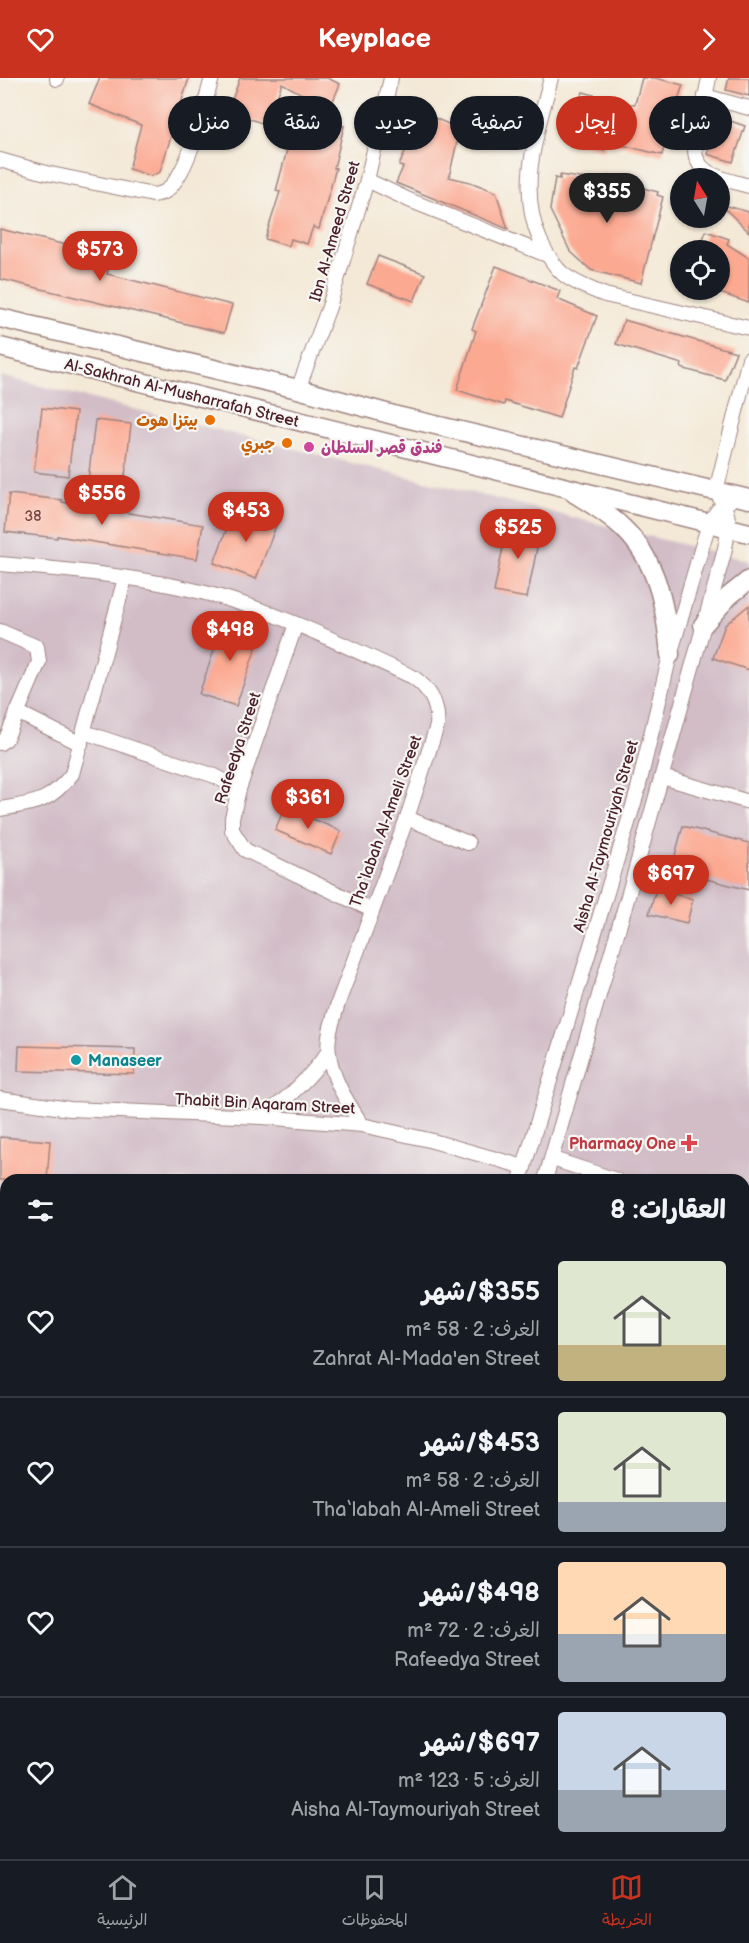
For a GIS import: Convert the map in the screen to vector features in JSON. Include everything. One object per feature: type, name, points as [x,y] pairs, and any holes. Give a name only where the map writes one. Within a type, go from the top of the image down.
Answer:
[{"type":"main road","name":"Al-Sakhrah Al-Musharrafah Street","points":[[0,318],[732,498]]},
{"type":"main road","name":"Al-Sakhrah Al-Musharrafah Street","points":[[0,347],[749,533]]},
{"type":"main road","points":[[562,485],[622,527],[637,543],[653,572],[659,590],[664,608],[670,655]]},
{"type":"main road","points":[[703,625],[729,596],[749,580]]},
{"type":"street","points":[[0,160],[46,173],[142,193],[153,195],[164,193],[181,172],[189,153],[212,78]]},
{"type":"street","name":"Ibn Al-Ameed Street","points":[[298,390],[329,308],[367,180],[391,78]]},
{"type":"street","points":[[551,78],[529,170],[532,218],[547,255],[564,274],[584,287],[605,295],[749,328]]},
{"type":"street","points":[[705,96],[709,78]]},
{"type":"street","points":[[732,103],[749,108]]},
{"type":"street","points":[[695,150],[697,162],[709,174],[749,186]]},
{"type":"street","points":[[367,180],[409,200],[547,255]]},
{"type":"street","points":[[547,1174],[662,777],[729,528],[749,360]]},
{"type":"street","name":"Aisha Al-Taymouriyah Street","points":[[522,1174],[637,793],[670,655],[709,523],[732,498]]},
{"type":"street","name":"Tha‘labah Al-Ameli Street","points":[[0,564],[125,578],[226,599],[296,624],[413,677],[423,684],[432,697],[438,712],[437,726],[407,818],[338,1003],[330,1032],[328,1052],[340,1088],[363,1125]]},
{"type":"street","points":[[0,809],[42,800],[58,791],[72,774],[125,578]]},
{"type":"street","name":"Rafeedya Street","points":[[296,624],[239,789],[232,818],[232,830],[244,850],[372,910]]},
{"type":"street","points":[[0,631],[37,647],[39,662],[6,739],[0,742]]},
{"type":"street","points":[[17,712],[82,738],[215,776],[239,789]]},
{"type":"street","points":[[662,777],[749,802]]},
{"type":"street","points":[[407,818],[468,843]]},
{"type":"street","name":"Tha‘labah Al-Ameli Street","points":[[262,1117],[288,1099],[311,1076],[328,1052]]},
{"type":"street","name":"Thabit Bin Aqaram Street","points":[[0,1099],[70,1109],[262,1117],[363,1125],[429,1140],[522,1174]]},
{"type":"street","points":[[553,1159],[598,1174]]},
{"type":"shaded area","points":[[0,376],[749,561],[749,1174],[0,1174]]},
{"type":"building","points":[[100,78],[189,78],[183,96],[168,96],[168,146],[160,172],[151,176],[129,169],[141,125],[89,104]]},
{"type":"building","points":[[240,78],[327,78],[340,84],[335,96],[301,96],[302,94],[282,83],[277,96],[263,96],[263,124],[251,119],[251,96],[233,96]]},
{"type":"building","points":[[642,78],[655,78],[683,85],[679,96],[649,96],[649,150],[663,150],[662,155],[637,149],[637,97]]},
{"type":"building","points":[[729,78],[749,78],[749,96],[726,90]]},
{"type":"building","points":[[583,92],[597,96],[581,96]]},
{"type":"building","points":[[438,120],[450,125],[450,150],[455,150],[449,177],[496,192],[508,229],[396,183],[403,167],[399,166],[406,150],[438,150]]},
{"type":"building","points":[[732,122],[745,126],[733,162],[707,154],[708,150],[732,150]]},
{"type":"building","points":[[287,150],[338,150],[334,168],[336,168],[319,229],[313,227],[307,244],[291,239],[289,246],[265,239],[280,192],[276,191]]},
{"type":"building","points":[[560,175],[606,182],[607,176],[621,178],[621,182],[658,192],[657,195],[663,197],[641,283],[591,270],[570,251],[550,210],[555,178],[560,179]]},
{"type":"building","points":[[730,207],[749,212],[749,232],[730,214]]},
{"type":"building","points":[[0,229],[112,256],[107,274],[232,305],[224,333],[0,279]]},
{"type":"building","points":[[706,231],[729,239],[729,240],[703,240]]},
{"type":"building","points":[[730,246],[749,258],[749,303],[730,296]]},
{"type":"building","points":[[378,256],[425,274],[414,301],[367,284]]},
{"type":"building","points":[[496,266],[560,291],[557,299],[597,316],[578,368],[575,367],[559,418],[505,401],[504,405],[457,390],[476,331],[472,329]]},
{"type":"building","points":[[624,320],[736,352],[725,380],[681,368],[682,364],[616,344]]},
{"type":"building","points":[[42,408],[76,412],[68,476],[34,472]]},
{"type":"building","points":[[95,420],[131,424],[124,485],[88,481]]},
{"type":"building","points":[[9,494],[62,500],[62,502],[203,525],[197,559],[57,536],[57,538],[5,532]]},
{"type":"building","points":[[235,507],[277,523],[256,579],[214,563]]},
{"type":"building","points":[[508,522],[541,528],[527,598],[494,592]]},
{"type":"building","points":[[749,605],[749,670],[713,658],[725,625]]},
{"type":"building","points":[[225,618],[262,630],[236,706],[199,694]]},
{"type":"building","points":[[285,807],[341,831],[331,854],[275,830]]},
{"type":"building","points":[[683,826],[749,843],[749,890],[671,870]]},
{"type":"building","points":[[656,889],[693,899],[687,923],[649,914]]},
{"type":"building","name":"Manaseer","points":[[19,1046],[135,1049],[134,1074],[18,1071]]},
{"type":"building","points":[[0,1137],[50,1141],[47,1174],[0,1174]]},
{"type":"place","name":"بيتزا هوت","points":[[210,420]]},
{"type":"place","name":"جبري","points":[[287,443]]},
{"type":"place","name":"فندق قصر السلطان","points":[[309,447]]},
{"type":"place","name":"Manaseer","points":[[76,1060]]},
{"type":"place","name":"Pharmacy One","points":[[689,1143]]}]
